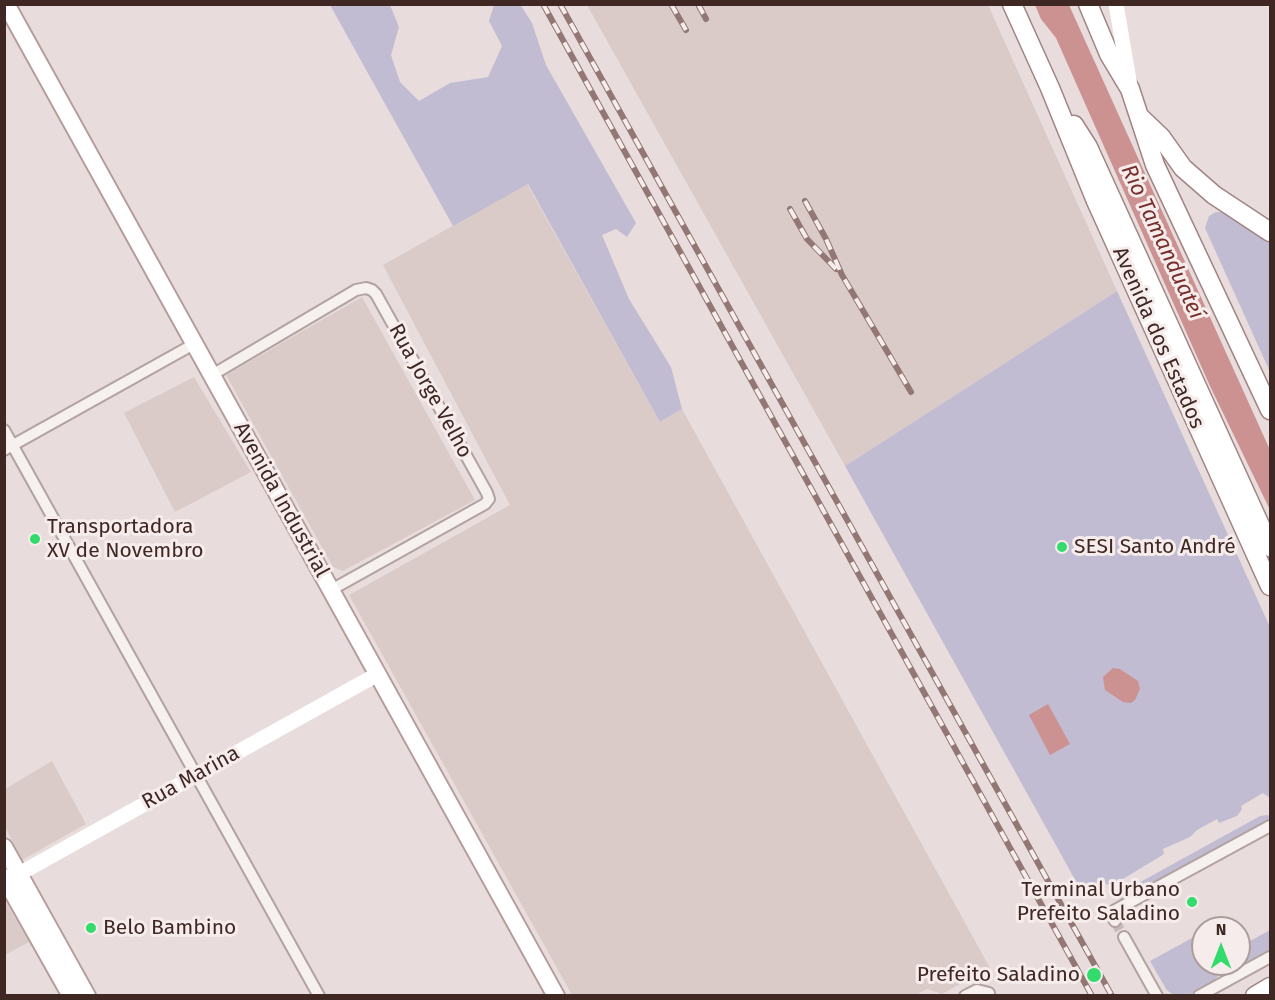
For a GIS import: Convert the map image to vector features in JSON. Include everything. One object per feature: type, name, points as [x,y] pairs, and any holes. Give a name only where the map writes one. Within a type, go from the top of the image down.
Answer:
[{"type":"highway","name":"Avenida dos Estados","points":[[1012,4],[1050,88],[1096,201],[1270,586]]},
{"type":"highway","points":[[1088,4],[1109,54],[1130,89],[1155,165],[1270,410]]},
{"type":"highway","name":"Avenida dos Estados","points":[[1050,88],[1088,147],[1270,547]]},
{"type":"highway","points":[[1141,118],[1161,136],[1183,168],[1214,195],[1270,232]]},
{"type":"highway","points":[[1256,996],[1270,987]]},
{"type":"main road","name":"Avenida Industrial","points":[[7,12],[212,375],[556,996]]},
{"type":"main road","points":[[4,847],[9,878],[71,996]]},
{"type":"main road","points":[[9,878],[87,996]]},
{"type":"street","points":[[1116,4],[1130,89]]},
{"type":"street","name":"Rua Jorge Velho","points":[[212,375],[356,290],[366,288],[376,294],[488,493],[489,499],[485,504],[331,590]]},
{"type":"street","points":[[9,448],[194,344]]},
{"type":"street","points":[[4,430],[9,448],[319,996]]},
{"type":"street","name":"Rua Marina","points":[[9,878],[378,674]]},
{"type":"street","points":[[1115,921],[1110,913],[1270,826]]},
{"type":"street","points":[[1124,937],[1157,996]]},
{"type":"street","points":[[1199,996],[1270,957]]},
{"type":"street","points":[[965,996],[977,990],[989,993]]},
{"type":"shaded area","points":[[330,5],[390,5],[399,27],[391,55],[400,82],[419,101],[450,83],[488,77],[502,46],[489,21],[494,5],[522,7],[532,23],[546,65],[636,223],[627,237],[616,229],[602,235],[629,299],[671,367],[682,409],[660,422],[528,184],[453,226]]},
{"type":"shaded area","points":[[587,5],[988,5],[1117,291],[845,466]]},
{"type":"shaded area","points":[[527,184],[660,422],[682,409],[990,968],[942,994],[927,989],[914,996],[572,995],[349,595],[510,505],[383,265]]},
{"type":"shaded area","points":[[1216,212],[1230,212],[1270,240],[1270,372],[1205,228],[1209,216]]},
{"type":"shaded area","name":"SESI Santo André","points":[[1117,291],[1270,627],[1270,798],[1263,793],[1241,806],[1242,809],[1237,816],[1219,823],[1217,819],[1197,830],[1190,837],[1163,849],[1164,854],[1123,879],[1107,885],[1105,882],[1083,894],[845,466]]},
{"type":"shaded area","points":[[362,297],[475,500],[343,571],[333,567],[226,375]]},
{"type":"shaded area","points":[[194,377],[251,472],[175,512],[124,413]]},
{"type":"shaded area","points":[[52,761],[86,824],[22,860],[5,827],[5,789]]},
{"type":"shaded area","points":[[1260,816],[1270,816],[1270,821],[1119,903],[1120,895],[1124,891]]},
{"type":"shaded area","points":[[4,899],[29,942],[5,955],[4,955]]},
{"type":"shaded area","points":[[1270,930],[1270,951],[1251,960],[1251,940]]},
{"type":"shaded area","points":[[1191,939],[1191,976],[1218,976],[1214,981],[1189,995],[1173,995],[1166,989],[1150,961]]},
{"type":"water","name":"Rio Tamanduateí","points":[[1035,5],[1069,5],[1270,450],[1270,510],[1210,386],[1056,38],[1041,19]]},
{"type":"water","points":[[1113,668],[1120,669],[1138,681],[1140,689],[1131,703],[1123,702],[1105,690],[1103,677]]},
{"type":"water","points":[[1048,704],[1070,744],[1050,755],[1029,715]]},
{"type":"tunnel","points":[[1115,921],[1124,937]]},
{"type":"railway","points":[[543,4],[1092,996]]},
{"type":"railway","points":[[560,4],[1112,996]]},
{"type":"railway","points":[[671,4],[686,30]]},
{"type":"railway","points":[[698,4],[706,19]]},
{"type":"railway","points":[[805,201],[842,275],[911,392]]},
{"type":"railway","points":[[790,209],[807,239],[836,269]]},
{"type":"place","name":"Transportadora XV de Novembro","points":[[35,539]]},
{"type":"place","name":"SESI Santo André","points":[[1062,547]]},
{"type":"place","name":"Terminal Urbano Prefeito Saladino","points":[[1192,902]]},
{"type":"place","name":"Belo Bambino","points":[[91,928]]},
{"type":"place","name":"Prefeito Saladino","points":[[1094,975]]}]
